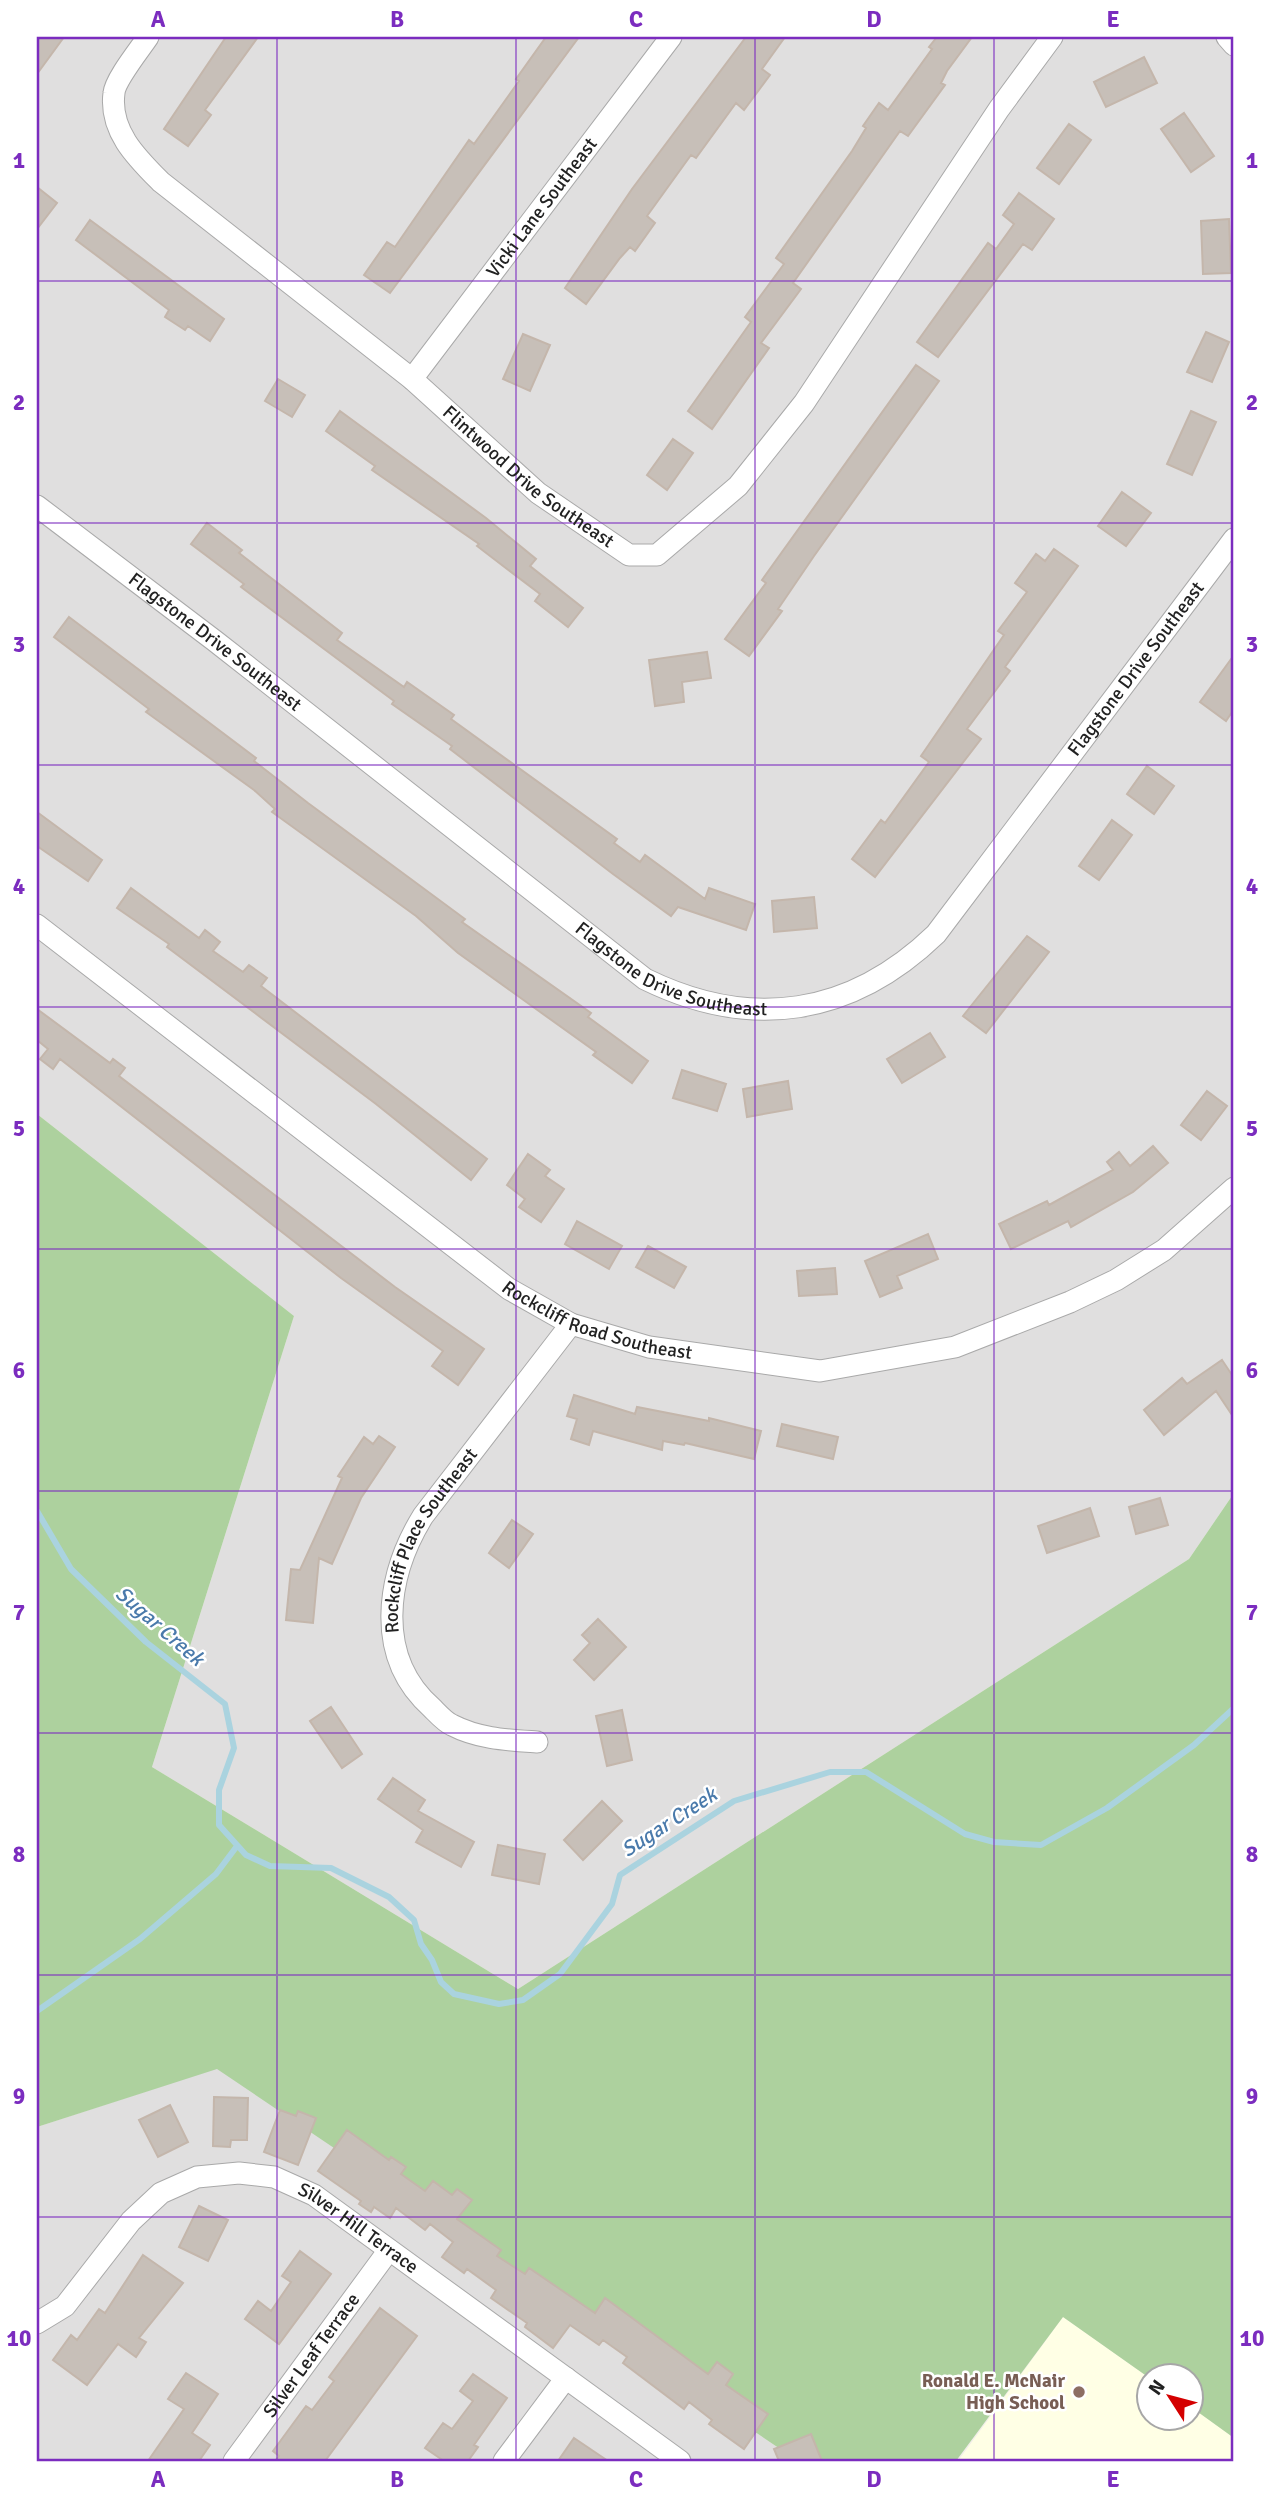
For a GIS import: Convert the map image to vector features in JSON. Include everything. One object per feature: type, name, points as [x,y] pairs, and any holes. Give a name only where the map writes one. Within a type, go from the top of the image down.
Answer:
[{"type":"street","name":"Flintwood Drive Southeast","points":[[148,37],[113,92],[118,130],[133,154],[162,182],[412,379],[538,493],[629,555],[657,555],[738,486],[804,403],[991,120],[1052,37]]},
{"type":"street","name":"Vicki Lane Southeast","points":[[412,379],[671,37]]},
{"type":"street","points":[[1227,37],[1234,45]]},
{"type":"street","name":"Flagstone Drive Southeast","points":[[37,506],[215,641],[645,979],[701,1002],[757,1010],[786,1009],[841,997],[892,971],[936,934],[1234,539]]},
{"type":"street","name":"Rockcliff Road Southeast","points":[[37,925],[525,1300],[571,1324],[649,1347],[820,1371],[955,1347],[1068,1303],[1116,1280],[1187,1233],[1234,1188]]},
{"type":"street","name":"Rockcliff Place Southeast","points":[[537,1742],[493,1739],[451,1725],[418,1696],[399,1664],[391,1623],[392,1595],[404,1549],[422,1516],[571,1324]]},
{"type":"street","name":"Silver Hill Terrace","points":[[37,2323],[65,2306],[131,2221],[161,2193],[197,2178],[239,2173],[274,2177],[314,2195],[680,2461]]},
{"type":"street","name":"Silver Leaf Terrace","points":[[234,2461],[389,2250]]},
{"type":"street","points":[[504,2461],[566,2378]]},
{"type":"shaded area","points":[[37,37],[1234,37],[1234,1493],[1189,1559],[518,1989],[152,1767],[294,1316],[37,1114]]},
{"type":"shaded area","points":[[217,2068],[798,2461],[37,2461],[37,2127]]},
{"type":"shaded area","name":"Ronald E. McNair High School","points":[[1063,2317],[1134,2367],[1134,2432],[1204,2432],[1204,2416],[1234,2438],[1234,2461],[958,2461]]},
{"type":"green space","points":[[37,1114],[294,1316],[152,1767],[518,1989],[1189,1559],[1234,1493],[1234,2438],[1204,2416],[1204,2362],[1134,2362],[1134,2367],[1063,2317],[956,2461],[798,2461],[217,2069],[37,2127]]},
{"type":"building","points":[[37,37],[64,37],[37,74]]},
{"type":"building","points":[[226,37],[258,37],[205,110],[211,115],[188,146],[164,129]]},
{"type":"building","points":[[546,37],[579,37],[390,293],[364,275],[387,242],[395,247],[469,140],[474,144],[519,81],[516,79]]},
{"type":"building","points":[[746,37],[785,37],[762,69],[770,75],[744,110],[736,103],[696,158],[691,155],[647,216],[655,223],[635,251],[630,247],[620,258],[586,304],[565,288],[632,189]]},
{"type":"building","points":[[937,37],[972,37],[947,71],[941,83],[945,85],[908,136],[900,131],[793,283],[801,289],[761,343],[769,348],[712,429],[688,411],[751,322],[745,317],[784,264],[776,258],[852,151],[866,128],[863,126],[879,103],[888,110],[932,49],[929,47]]},
{"type":"building","points":[[1144,57],[1157,83],[1106,107],[1094,82]]},
{"type":"building","points":[[1184,113],[1214,156],[1191,172],[1161,129]]},
{"type":"building","points":[[1069,124],[1091,140],[1059,184],[1037,168]]},
{"type":"building","points":[[37,187],[57,203],[37,229]]},
{"type":"building","points":[[1019,193],[1054,219],[1032,250],[1023,244],[938,357],[917,342],[988,243],[996,249],[1014,224],[1003,215]]},
{"type":"building","points":[[1229,219],[1231,273],[1203,274],[1201,221]]},
{"type":"building","points":[[90,220],[224,319],[210,341],[188,326],[185,330],[165,317],[169,310],[76,240]]},
{"type":"building","points":[[1206,332],[1229,342],[1212,382],[1187,372]]},
{"type":"building","points":[[523,334],[550,345],[530,391],[503,379]]},
{"type":"building","points":[[916,365],[939,381],[814,556],[778,609],[782,611],[749,656],[725,639],[766,583],[762,580]]},
{"type":"building","points":[[278,379],[305,395],[292,417],[265,401]]},
{"type":"building","points":[[340,411],[486,518],[536,559],[530,566],[583,608],[568,627],[535,601],[540,594],[477,546],[479,544],[372,470],[375,466],[326,431]]},
{"type":"building","points":[[1191,411],[1216,422],[1192,475],[1167,464]]},
{"type":"building","points":[[673,439],[693,453],[667,490],[647,475]]},
{"type":"building","points":[[1122,492],[1151,513],[1126,546],[1098,526]]},
{"type":"building","points":[[207,523],[242,550],[239,553],[342,633],[337,640],[404,687],[407,682],[454,715],[451,719],[617,839],[614,843],[640,862],[645,855],[705,899],[709,888],[755,904],[746,930],[678,907],[671,916],[613,874],[450,749],[452,746],[392,704],[394,701],[241,587],[244,584],[191,544]]},
{"type":"building","points":[[1054,549],[1078,566],[1005,667],[1010,671],[967,729],[981,739],[875,877],[852,859],[881,820],[885,823],[929,762],[921,756],[1004,635],[998,631],[1027,592],[1015,583],[1036,554],[1045,561]]},
{"type":"building","points":[[69,617],[256,758],[254,761],[308,803],[465,919],[462,922],[591,1013],[588,1017],[648,1061],[632,1083],[593,1055],[596,1052],[458,953],[416,916],[272,812],[275,809],[254,790],[146,712],[149,709],[54,637]]},
{"type":"building","points":[[707,652],[711,678],[682,682],[684,702],[655,706],[649,660]]},
{"type":"building","points":[[1234,655],[1234,709],[1226,721],[1200,702]]},
{"type":"building","points":[[1147,766],[1174,786],[1154,814],[1127,794]]},
{"type":"building","points":[[37,812],[102,860],[88,881],[37,846]]},
{"type":"building","points":[[1112,820],[1132,835],[1099,880],[1079,866]]},
{"type":"building","points":[[131,888],[199,938],[205,930],[220,942],[213,951],[243,972],[249,965],[267,978],[261,986],[487,1159],[471,1180],[376,1104],[167,947],[169,944],[117,908]]},
{"type":"building","points":[[814,897],[817,928],[774,932],[772,901]]},
{"type":"building","points":[[1027,936],[1049,952],[986,1033],[963,1016]]},
{"type":"building","points":[[37,1009],[110,1063],[113,1059],[125,1068],[119,1076],[395,1287],[484,1349],[458,1385],[432,1366],[443,1351],[341,1278],[60,1059],[53,1069],[40,1059],[48,1049],[37,1040]]},
{"type":"building","points":[[930,1033],[945,1057],[902,1083],[887,1059]]},
{"type":"building","points":[[682,1070],[726,1084],[717,1111],[673,1098]]},
{"type":"building","points":[[788,1081],[792,1109],[747,1117],[743,1089]]},
{"type":"building","points":[[1207,1091],[1227,1106],[1201,1140],[1181,1125]]},
{"type":"building","points":[[1153,1146],[1168,1163],[1133,1192],[1071,1227],[1068,1221],[1011,1249],[999,1224],[1047,1201],[1049,1205],[1113,1170],[1107,1162],[1119,1152],[1130,1166]]},
{"type":"building","points":[[528,1154],[550,1170],[545,1176],[564,1189],[541,1222],[519,1207],[525,1199],[507,1185]]},
{"type":"building","points":[[577,1221],[622,1246],[609,1269],[565,1244]]},
{"type":"building","points":[[928,1234],[938,1259],[897,1276],[902,1288],[880,1297],[865,1261]]},
{"type":"building","points":[[648,1246],[686,1267],[674,1288],[636,1267]]},
{"type":"building","points":[[835,1268],[837,1294],[799,1296],[797,1271]]},
{"type":"building","points":[[1222,1360],[1234,1378],[1234,1418],[1216,1391],[1164,1435],[1144,1410],[1182,1378],[1187,1384]]},
{"type":"building","points":[[574,1395],[635,1414],[637,1407],[709,1421],[709,1418],[761,1431],[754,1459],[685,1443],[663,1441],[662,1450],[593,1431],[589,1445],[571,1439],[577,1419],[567,1416]]},
{"type":"building","points":[[782,1424],[838,1437],[833,1459],[777,1446]]},
{"type":"building","points":[[379,1436],[395,1447],[361,1498],[332,1564],[319,1558],[313,1623],[286,1620],[291,1569],[300,1570],[342,1478],[338,1476],[364,1437],[373,1444]]},
{"type":"building","points":[[1160,1498],[1168,1525],[1136,1534],[1129,1507]]},
{"type":"building","points":[[1090,1508],[1099,1536],[1047,1553],[1038,1526]]},
{"type":"building","points":[[512,1520],[533,1534],[509,1568],[489,1553]]},
{"type":"building","points":[[598,1619],[626,1647],[594,1680],[574,1660],[590,1643],[582,1635]]},
{"type":"building","points":[[331,1707],[362,1754],[342,1768],[310,1721]]},
{"type":"building","points":[[622,1710],[632,1760],[607,1766],[596,1716]]},
{"type":"building","points":[[393,1778],[425,1800],[418,1811],[474,1842],[461,1867],[416,1842],[423,1830],[378,1799]]},
{"type":"building","points":[[602,1801],[622,1821],[583,1860],[564,1840]]},
{"type":"building","points":[[498,1845],[545,1854],[539,1884],[492,1875]]},
{"type":"building","points":[[214,2097],[248,2098],[247,2140],[231,2140],[230,2147],[213,2146]]},
{"type":"building","points":[[170,2105],[188,2142],[158,2157],[139,2120]]},
{"type":"building","points":[[280,2110],[296,2116],[298,2111],[316,2118],[298,2165],[264,2152]]},
{"type":"building","points":[[347,2130],[389,2160],[391,2157],[406,2167],[401,2174],[425,2191],[433,2181],[452,2195],[457,2189],[472,2200],[457,2219],[501,2250],[497,2256],[525,2274],[529,2268],[595,2313],[605,2298],[708,2374],[717,2362],[733,2374],[726,2385],[768,2414],[744,2449],[709,2424],[712,2420],[689,2402],[684,2409],[623,2363],[627,2357],[603,2340],[599,2345],[570,2325],[553,2348],[525,2327],[527,2323],[491,2298],[496,2290],[467,2269],[464,2273],[442,2257],[453,2242],[430,2224],[425,2230],[396,2208],[390,2218],[374,2207],[371,2212],[359,2204],[361,2201],[318,2171]]},
{"type":"building","points":[[199,2206],[228,2220],[208,2261],[179,2247]]},
{"type":"building","points":[[300,2251],[331,2274],[279,2344],[245,2319],[258,2301],[271,2311],[291,2282],[282,2276]]},
{"type":"building","points":[[143,2255],[183,2283],[139,2338],[146,2342],[136,2357],[118,2344],[87,2385],[53,2360],[71,2335],[77,2340],[99,2309],[105,2313]]},
{"type":"building","points":[[380,2308],[417,2336],[325,2461],[275,2461],[279,2456],[273,2451],[306,2406],[312,2410],[334,2381],[329,2377]]},
{"type":"building","points":[[186,2373],[218,2394],[192,2433],[210,2445],[199,2461],[148,2461],[184,2409],[168,2399]]},
{"type":"building","points":[[473,2374],[507,2398],[474,2445],[478,2447],[468,2461],[444,2461],[425,2448],[443,2423],[452,2429],[473,2401],[460,2391]]},
{"type":"building","points":[[811,2434],[822,2461],[779,2461],[774,2449]]},
{"type":"building","points":[[574,2438],[608,2461],[558,2461]]},
{"type":"waterway","name":"Sugar Creek","points":[[37,1511],[71,1569],[146,1642],[225,1704],[234,1748],[219,1790],[219,1825],[246,1855],[270,1866],[331,1868],[389,1897],[414,1920],[421,1944],[432,1960],[441,1982],[454,1994],[499,2004],[523,2000],[560,1974],[612,1904],[620,1875],[734,1801],[830,1772],[866,1772],[965,1834],[994,1842],[1041,1845],[1107,1808],[1194,1745],[1234,1708]]},
{"type":"waterway","points":[[37,2011],[140,1939],[216,1874],[237,1846]]},
{"type":"place","name":"Ronald E. McNair High School","points":[[1079,2392]]}]
